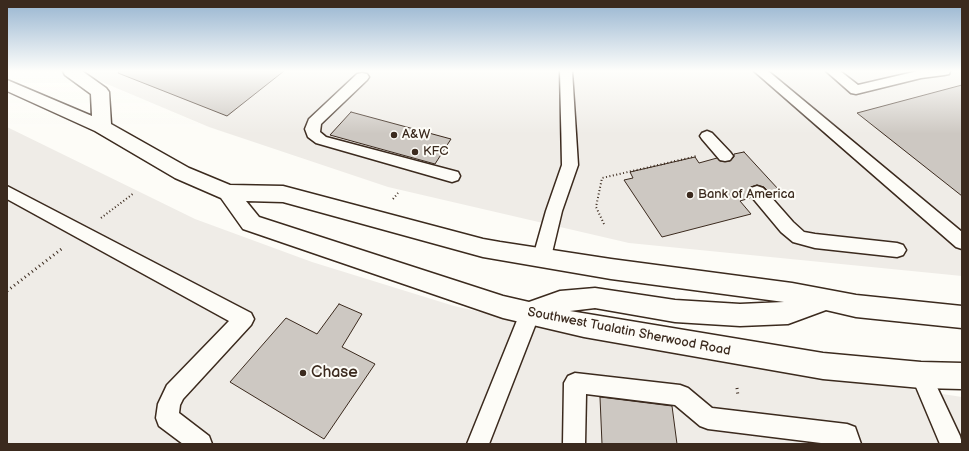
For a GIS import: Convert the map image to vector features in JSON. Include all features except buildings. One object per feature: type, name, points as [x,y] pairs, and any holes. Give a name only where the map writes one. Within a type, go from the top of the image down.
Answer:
[{"type":"highway","name":"Southwest Tualatin Sherwood Road","points":[[16,92],[102,127],[182,173],[228,193],[283,194],[483,248],[611,269],[792,293],[856,306],[962,317]]},
{"type":"highway","points":[[100,92],[102,127]]},
{"type":"highway","name":"Southwest Tualatin Sherwood Road","points":[[228,193],[251,223],[503,307],[584,326],[823,366],[921,375],[962,376]]},
{"type":"highway","points":[[530,313],[560,302],[594,298],[675,311],[740,316],[788,313],[826,300]]},
{"type":"lane","points":[[347,92],[314,122],[312,129],[313,134],[321,140],[452,176]]},
{"type":"lane","points":[[542,257],[554,212],[570,165],[567,92]]},
{"type":"lane","points":[[785,92],[962,242]]},
{"type":"lane","points":[[707,136],[723,154]]},
{"type":"lane","points":[[7,192],[244,319],[175,392],[169,404],[167,418],[201,444]]},
{"type":"lane","points":[[757,192],[787,227],[799,236],[815,241],[897,250]]},
{"type":"lane","points":[[478,444],[530,313]]},
{"type":"lane","points":[[921,375],[952,444]]},
{"type":"lane","points":[[574,444],[575,383],[680,395],[708,418],[847,435],[850,444]]},
{"type":"path","points":[[604,224],[596,207],[602,178],[723,154]]},
{"type":"shaded area","points":[[126,92],[962,92],[962,276],[629,243],[388,187],[209,127]]},
{"type":"shaded area","points":[[7,127],[195,219],[312,262],[454,306],[643,348],[962,397],[962,444],[7,444]]},
{"type":"place","name":"A&W","points":[[394,135]]},
{"type":"place","name":"KFC","points":[[415,152]]},
{"type":"place","name":"Bank of America","points":[[690,195]]},
{"type":"place","name":"Chase","points":[[303,373]]}]
